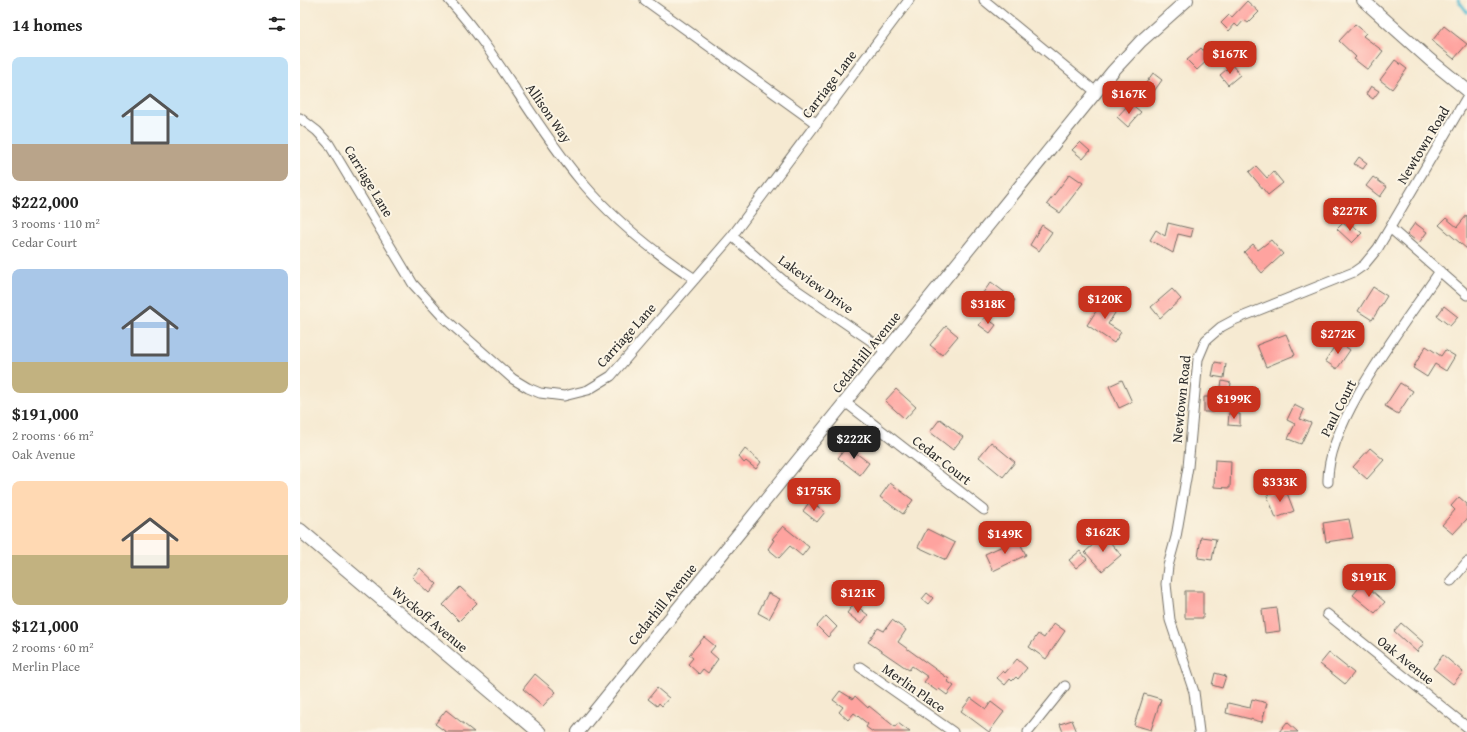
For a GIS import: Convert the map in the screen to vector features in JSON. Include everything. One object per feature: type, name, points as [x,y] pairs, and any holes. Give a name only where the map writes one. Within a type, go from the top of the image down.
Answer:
[{"type":"main road","name":"Wyckoff Avenue","points":[[300,530],[539,732]]},
{"type":"street","name":"Allison Way","points":[[448,0],[478,35],[580,181],[601,204],[635,236],[664,259],[695,279]]},
{"type":"street","points":[[644,0],[817,124]]},
{"type":"street","name":"Carriage Lane","points":[[300,118],[321,133],[330,144],[400,263],[429,303],[509,376],[528,388],[540,393],[564,396],[588,390],[601,384],[611,376],[732,236],[909,0]]},
{"type":"street","points":[[984,0],[1096,92]]},
{"type":"street","name":"Cedarhill Avenue","points":[[578,732],[1096,92],[1141,41],[1187,0]]},
{"type":"street","points":[[1363,0],[1430,60],[1467,90]]},
{"type":"street","name":"Newtown Road","points":[[1199,732],[1194,692],[1170,620],[1166,584],[1168,566],[1176,537],[1188,467],[1198,359],[1201,349],[1214,332],[1234,320],[1354,272],[1373,256],[1467,97]]},
{"type":"street","points":[[1390,228],[1467,294]]},
{"type":"street","name":"Lakeview Drive","points":[[732,236],[795,289],[886,351]]},
{"type":"street","name":"Paul Court","points":[[1328,482],[1330,458],[1333,446],[1359,394],[1440,271]]},
{"type":"street","name":"Cedar Court","points":[[845,402],[984,510]]},
{"type":"street","points":[[1451,581],[1467,562]]},
{"type":"street","name":"Oak Avenue","points":[[1327,614],[1467,727]]},
{"type":"street","name":"Merlin Place","points":[[860,667],[953,732]]},
{"type":"street","points":[[1028,732],[1065,686]]},
{"type":"building","points":[[1247,1],[1259,12],[1248,23],[1244,20],[1238,27],[1235,24],[1229,31],[1221,23],[1229,15],[1232,17]]},
{"type":"building","points":[[1355,24],[1366,33],[1363,36],[1383,51],[1368,70],[1354,59],[1356,57],[1339,41]]},
{"type":"building","points":[[1444,26],[1467,44],[1454,59],[1432,41]]},
{"type":"building","points":[[1201,48],[1210,58],[1197,70],[1187,60]]},
{"type":"building","points":[[1395,60],[1407,69],[1392,89],[1380,80]]},
{"type":"building","points":[[1232,65],[1240,75],[1228,85],[1220,75]]},
{"type":"building","points":[[1153,73],[1162,80],[1152,94],[1143,87]]},
{"type":"building","points":[[1371,86],[1379,91],[1373,99],[1366,94]]},
{"type":"building","points":[[1130,103],[1141,112],[1128,127],[1117,117]]},
{"type":"building","points":[[1080,142],[1090,151],[1083,159],[1072,150]]},
{"type":"building","points":[[1359,157],[1367,163],[1363,169],[1354,164]]},
{"type":"building","points":[[1256,166],[1267,178],[1274,172],[1283,183],[1268,195],[1249,172]]},
{"type":"building","points":[[1070,174],[1083,183],[1060,213],[1047,204]]},
{"type":"building","points":[[1373,177],[1387,187],[1380,197],[1366,186]]},
{"type":"building","points":[[1467,215],[1467,249],[1439,225],[1446,218],[1457,227]]},
{"type":"building","points":[[1168,223],[1193,229],[1191,237],[1178,234],[1173,253],[1150,240],[1156,230],[1165,236]]},
{"type":"building","points":[[1343,223],[1348,227],[1351,224],[1362,233],[1352,243],[1337,229]]},
{"type":"building","points":[[1415,223],[1427,232],[1419,243],[1407,234]]},
{"type":"building","points":[[1042,225],[1052,232],[1039,251],[1030,245]]},
{"type":"building","points":[[1271,240],[1283,254],[1262,273],[1244,252],[1253,244],[1258,250]]},
{"type":"building","points":[[991,282],[1015,300],[1006,312],[989,299],[982,307],[976,302]]},
{"type":"building","points":[[1373,287],[1387,296],[1372,320],[1358,311]]},
{"type":"building","points":[[1172,289],[1181,299],[1160,318],[1151,307]]},
{"type":"building","points":[[1106,296],[1120,305],[1108,324],[1121,332],[1114,343],[1087,325]]},
{"type":"building","points":[[1444,306],[1458,317],[1450,326],[1437,316]]},
{"type":"building","points":[[985,317],[996,325],[990,333],[979,325]]},
{"type":"building","points":[[946,326],[958,336],[942,355],[930,345]]},
{"type":"building","points":[[1286,334],[1295,355],[1266,367],[1257,345]]},
{"type":"building","points":[[1338,341],[1350,350],[1337,369],[1325,361]]},
{"type":"building","points":[[1426,346],[1441,356],[1445,350],[1455,356],[1446,371],[1435,364],[1427,377],[1413,368]]},
{"type":"building","points":[[1215,362],[1226,364],[1224,378],[1212,376]]},
{"type":"building","points":[[1122,380],[1132,402],[1119,408],[1109,386]]},
{"type":"building","points":[[1222,381],[1231,383],[1229,394],[1220,392]]},
{"type":"building","points":[[1400,383],[1413,391],[1398,414],[1385,406]]},
{"type":"building","points":[[896,389],[916,407],[905,419],[885,401]]},
{"type":"building","points":[[1204,397],[1214,397],[1214,412],[1204,412]]},
{"type":"building","points":[[1294,405],[1304,410],[1300,419],[1311,423],[1301,444],[1288,439],[1295,424],[1287,420]]},
{"type":"building","points":[[1229,413],[1240,414],[1240,426],[1228,425]]},
{"type":"building","points":[[940,419],[963,437],[953,450],[930,432]]},
{"type":"building","points":[[991,442],[1015,462],[1003,477],[979,457]]},
{"type":"building","points":[[847,446],[869,463],[860,475],[838,458]]},
{"type":"building","points":[[1370,448],[1384,460],[1367,479],[1353,467]]},
{"type":"building","points":[[745,449],[761,462],[756,469],[746,461],[744,463],[739,457]]},
{"type":"building","points":[[1215,460],[1231,461],[1230,488],[1214,487]]},
{"type":"building","points":[[890,483],[913,500],[903,514],[880,497]]},
{"type":"building","points":[[1285,488],[1294,511],[1276,518],[1267,495]]},
{"type":"building","points":[[1459,497],[1467,504],[1467,519],[1453,534],[1442,525],[1455,510],[1451,506]]},
{"type":"building","points":[[810,501],[825,512],[817,522],[803,511]]},
{"type":"building","points":[[1349,519],[1353,538],[1326,542],[1323,523]]},
{"type":"building","points":[[783,526],[809,547],[802,556],[790,546],[779,558],[768,549],[774,540],[772,539]]},
{"type":"building","points":[[927,529],[955,543],[946,560],[918,547]]},
{"type":"building","points":[[1104,535],[1121,555],[1102,571],[1085,552]]},
{"type":"building","points":[[1201,537],[1216,539],[1212,560],[1198,558]]},
{"type":"building","points":[[1018,539],[1026,555],[993,571],[985,554]]},
{"type":"building","points":[[1080,551],[1087,559],[1076,568],[1069,560]]},
{"type":"building","points":[[420,568],[437,584],[429,593],[412,577]]},
{"type":"building","points":[[1363,583],[1385,602],[1375,613],[1353,595]]},
{"type":"building","points":[[460,587],[477,603],[459,621],[443,605]]},
{"type":"building","points":[[1185,591],[1203,591],[1203,618],[1185,618]]},
{"type":"building","points":[[768,593],[780,599],[769,619],[758,613]]},
{"type":"building","points":[[927,593],[933,598],[928,604],[922,599]]},
{"type":"building","points":[[854,604],[868,615],[861,624],[847,613]]},
{"type":"building","points":[[1277,608],[1280,631],[1265,633],[1262,610]]},
{"type":"building","points":[[826,616],[837,627],[828,637],[817,626]]},
{"type":"building","points":[[892,620],[906,630],[898,642],[949,679],[947,681],[954,686],[947,695],[939,689],[937,691],[924,682],[928,677],[912,666],[909,670],[868,642],[878,628],[884,631]]},
{"type":"building","points":[[1054,623],[1065,631],[1046,659],[1029,647],[1038,634],[1044,638]]},
{"type":"building","points":[[1401,623],[1424,643],[1417,652],[1394,631]]},
{"type":"building","points":[[704,637],[715,646],[710,652],[718,659],[708,673],[703,669],[699,674],[688,664],[693,658],[689,655]]},
{"type":"building","points":[[1329,653],[1354,673],[1345,684],[1320,664]]},
{"type":"building","points":[[1443,655],[1463,672],[1453,684],[1433,668]]},
{"type":"building","points":[[1017,659],[1027,668],[1018,679],[1016,677],[1012,681],[1010,679],[1005,685],[997,678],[1003,671],[1005,673]]},
{"type":"building","points":[[1215,673],[1226,676],[1222,688],[1212,685]]},
{"type":"building","points":[[535,674],[556,692],[543,706],[523,689]]},
{"type":"building","points":[[657,688],[669,698],[662,706],[659,703],[657,706],[648,699]]},
{"type":"building","points":[[840,691],[853,699],[855,696],[868,708],[869,706],[895,727],[898,723],[910,732],[873,732],[866,727],[868,724],[854,713],[848,720],[839,712],[843,707],[833,700]]},
{"type":"building","points":[[1144,694],[1161,699],[1151,730],[1134,725]]},
{"type":"building","points":[[971,698],[986,709],[991,702],[1004,712],[989,732],[961,711]]},
{"type":"building","points":[[1252,699],[1267,703],[1262,722],[1226,713],[1228,703],[1250,708]]},
{"type":"building","points":[[446,710],[474,732],[446,732],[435,724]]},
{"type":"building","points":[[1072,720],[1077,732],[1063,732],[1060,724]]},
{"type":"building","points":[[1287,722],[1298,732],[1279,732]]},
{"type":"waterway","points":[[1458,0],[1467,12]]}]
